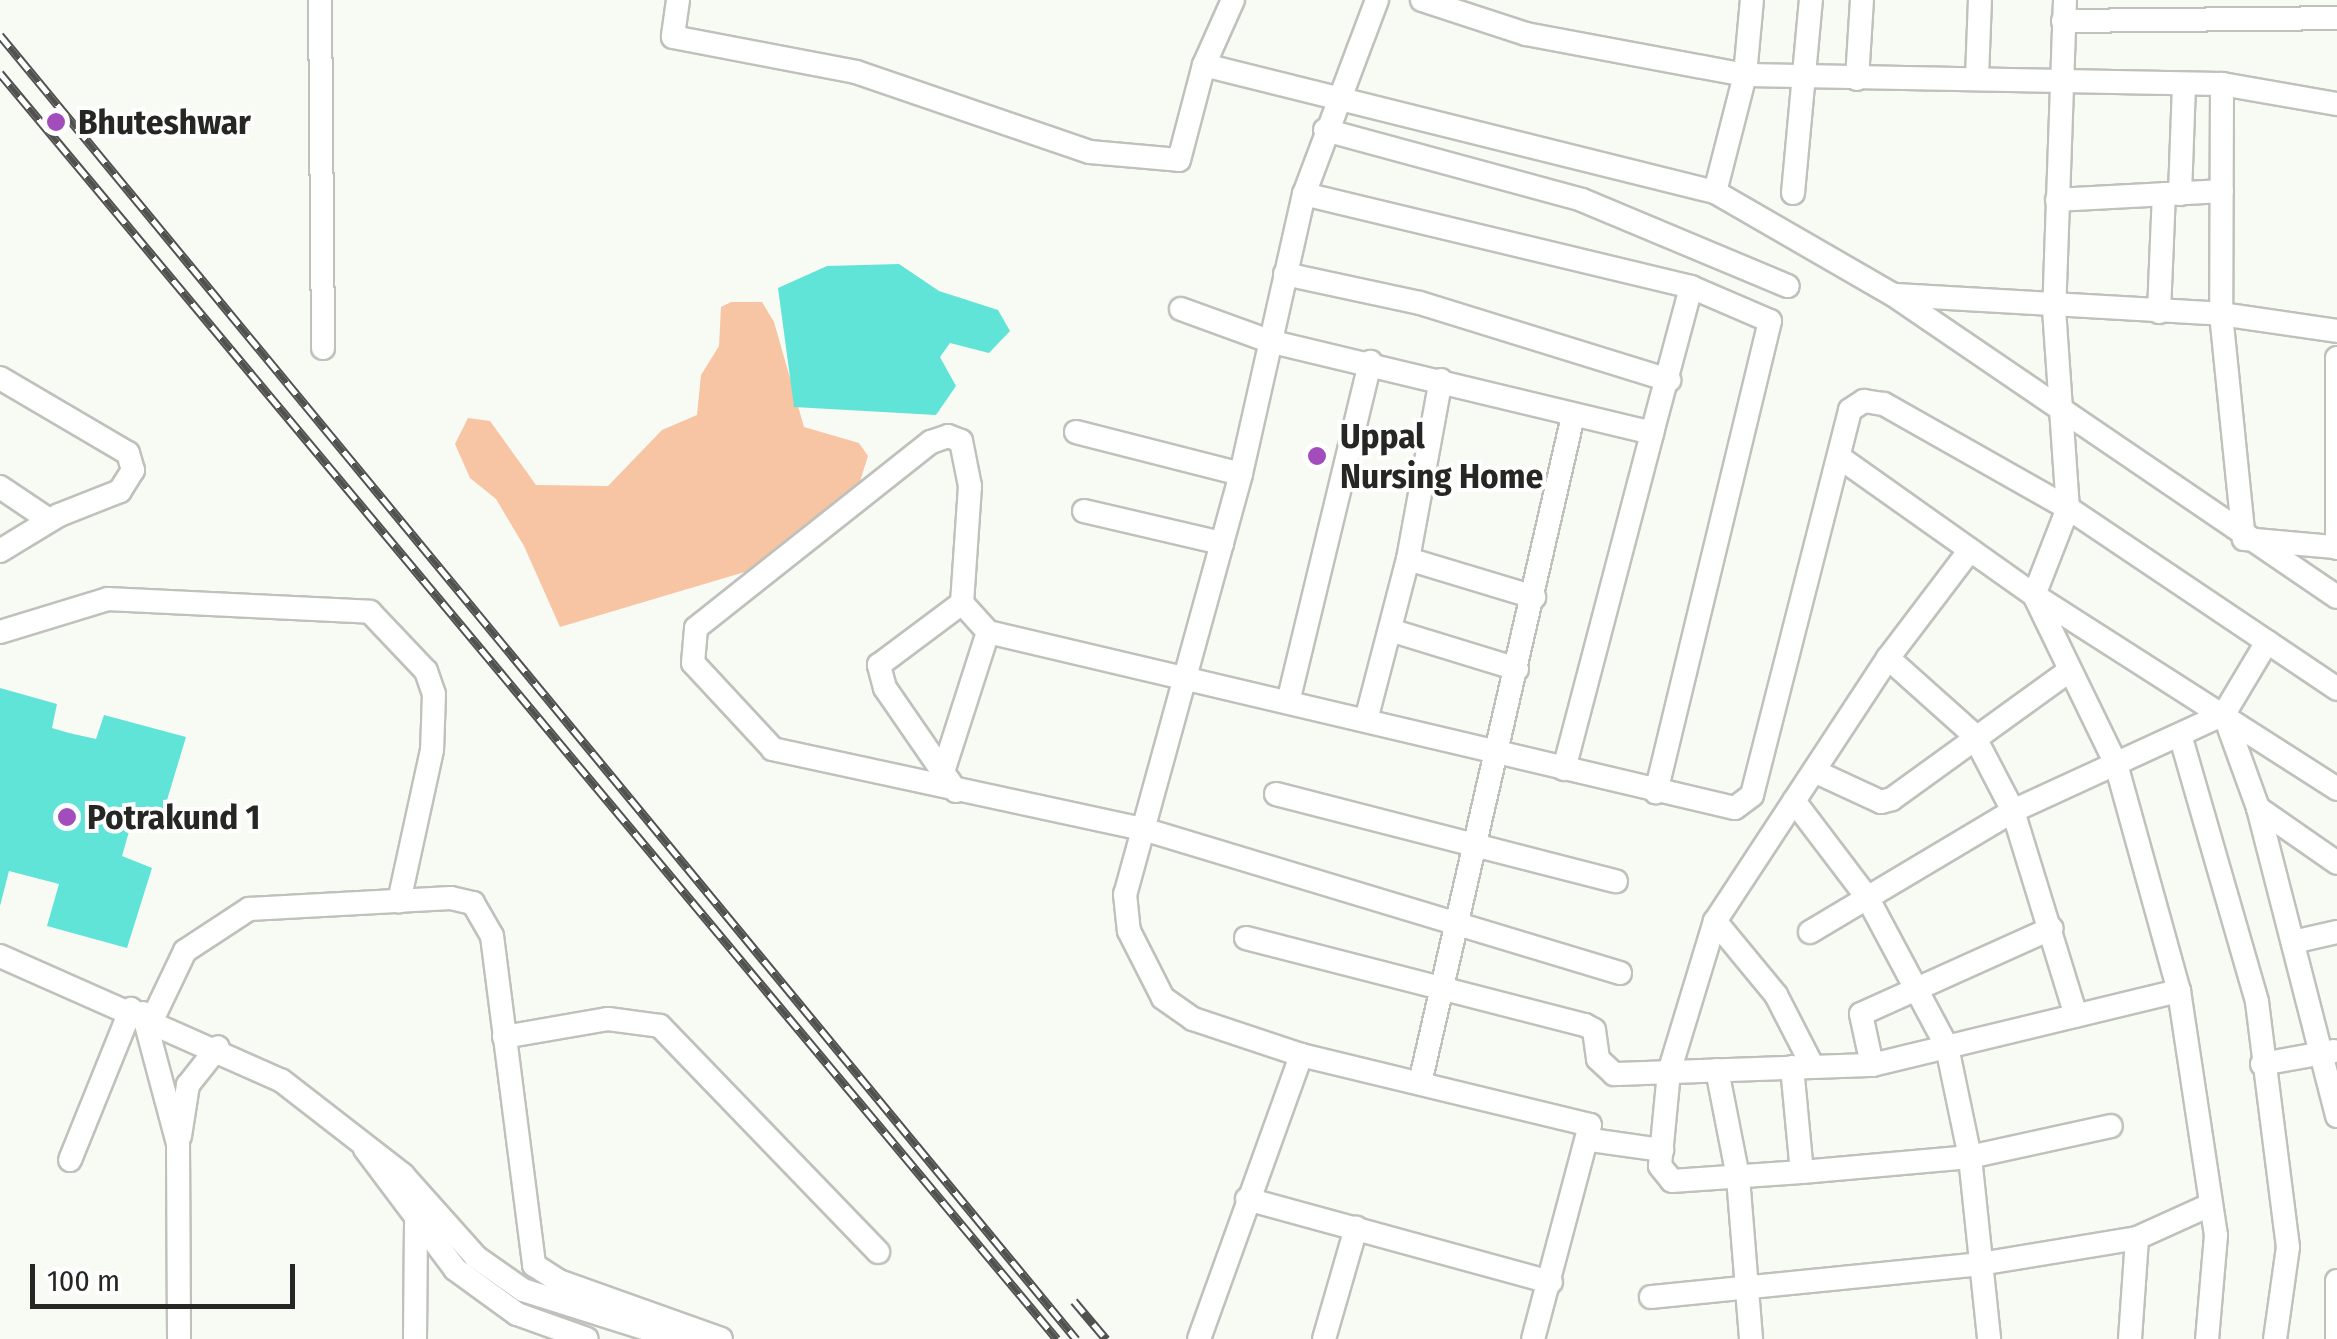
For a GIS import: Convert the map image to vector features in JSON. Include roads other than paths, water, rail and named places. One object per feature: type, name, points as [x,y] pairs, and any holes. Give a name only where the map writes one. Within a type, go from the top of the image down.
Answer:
[{"type":"street","points":[[320,0],[323,348]]},
{"type":"street","points":[[678,0],[673,38],[856,72],[1090,152],[1180,160],[1204,65],[1232,0]]},
{"type":"street","points":[[1377,0],[1336,95],[1304,194],[1241,474],[1125,894],[1129,931],[1164,998],[1193,1019],[1301,1055],[1590,1124],[1591,1140],[1533,1339]]},
{"type":"street","points":[[1422,0],[1526,34],[1745,75],[2222,84],[2337,104]]},
{"type":"street","points":[[1715,192],[1745,75],[1752,0]]},
{"type":"street","points":[[1793,193],[1811,0]]},
{"type":"street","points":[[1857,79],[1862,0]]},
{"type":"street","points":[[1977,78],[1980,0]]},
{"type":"street","points":[[2221,24],[2222,0]]},
{"type":"street","points":[[2207,1339],[2217,1263],[2179,991],[2116,764],[2034,595],[2068,508],[2054,309],[2064,10],[2144,11],[2221,24],[2290,11],[2337,18]]},
{"type":"street","points":[[1204,65],[1715,192],[1803,249],[1892,294],[2244,539],[2337,596]]},
{"type":"street","points":[[2159,312],[2184,84]]},
{"type":"street","points":[[2222,84],[2221,314],[2244,539]]},
{"type":"street","points":[[1325,130],[1582,200],[1788,286]]},
{"type":"street","points":[[2057,200],[2222,191]]},
{"type":"street","points":[[1304,194],[1690,287],[1770,322]]},
{"type":"street","points":[[1656,792],[1770,322],[1803,249]]},
{"type":"street","points":[[1285,274],[1420,303],[1669,380]]},
{"type":"street","points":[[1564,769],[1669,380],[1690,287]]},
{"type":"street","points":[[1892,294],[2054,309],[2221,314],[2337,331]]},
{"type":"street","points":[[1181,309],[1269,341],[1370,362],[1652,433]]},
{"type":"street","points":[[2244,539],[2335,548],[2337,358]]},
{"type":"street","points":[[1289,698],[1370,362]]},
{"type":"street","points":[[0,378],[128,454],[133,470],[120,490],[49,520],[0,551]]},
{"type":"street","points":[[1366,720],[1408,559],[1441,380]]},
{"type":"street","points":[[1620,972],[1142,829],[949,781],[773,749],[693,663],[691,646],[696,628],[930,442],[948,436],[961,441],[970,486],[962,603],[988,632],[1289,698],[1497,756],[1735,808],[1752,795],[1850,410],[1864,402],[1884,404],[2068,508],[2337,689]]},
{"type":"street","points":[[1420,1083],[1573,416]]},
{"type":"street","points":[[1076,432],[1241,474]]},
{"type":"street","points":[[1839,457],[2034,595],[2337,789]]},
{"type":"street","points":[[0,488],[49,520]]},
{"type":"street","points":[[1084,511],[1222,543]]},
{"type":"street","points":[[1970,550],[1888,658],[1715,922],[1669,1072],[1662,1150],[1664,1176],[1672,1181],[1970,1157],[2111,1126]]},
{"type":"street","points":[[1408,559],[1534,596]]},
{"type":"street","points":[[0,632],[108,599],[370,612],[426,671],[434,694],[432,750],[398,901]]},
{"type":"street","points":[[949,781],[886,688],[880,665],[962,603]]},
{"type":"street","points":[[1390,630],[1518,669]]},
{"type":"street","points":[[949,781],[988,632]]},
{"type":"street","points":[[1810,932],[2012,812],[2181,738],[2224,714],[2267,642]]},
{"type":"street","points":[[1888,658],[1973,734],[2012,812],[2052,928],[2076,1016]]},
{"type":"street","points":[[1814,771],[1881,802],[1908,790],[1973,734],[2069,670]]},
{"type":"street","points":[[2224,714],[2258,808],[2293,942],[2330,1052],[2337,1116]]},
{"type":"street","points":[[2181,738],[2257,1002],[2288,1247],[2275,1339]]},
{"type":"street","points":[[1276,794],[1616,881]]},
{"type":"street","points":[[1794,801],[1867,897],[1947,1047],[1970,1157],[1989,1339]]},
{"type":"street","points":[[2258,808],[2337,863]]},
{"type":"street","points":[[70,1160],[142,1013],[185,951],[224,919],[250,909],[450,898],[484,916],[534,1265],[559,1281],[721,1339]]},
{"type":"street","points":[[1715,922],[1776,995],[1802,1067],[1802,1172]]},
{"type":"street","points":[[1872,1064],[1861,1014],[2052,928]]},
{"type":"street","points":[[2293,942],[2337,932]]},
{"type":"street","points":[[1246,938],[1585,1025],[1594,1030],[1605,1071],[1872,1064],[2179,991]]},
{"type":"street","points":[[0,956],[142,1013],[218,1047],[282,1082],[403,1175],[500,1277],[678,1339]]},
{"type":"street","points":[[142,1013],[178,1144]]},
{"type":"street","points":[[504,1038],[608,1019],[660,1026],[878,1252]]},
{"type":"street","points":[[178,1339],[178,1144],[188,1085],[218,1047]]},
{"type":"street","points":[[2262,1064],[2330,1052]]},
{"type":"street","points":[[1200,1339],[1301,1055]]},
{"type":"street","points":[[1717,1070],[1738,1176],[1750,1290],[1750,1339]]},
{"type":"street","points":[[1591,1140],[1662,1150]]},
{"type":"street","points":[[363,1141],[370,1164],[455,1269],[495,1300],[587,1339]]},
{"type":"street","points":[[1248,1199],[1551,1282]]},
{"type":"street","points":[[1652,1297],[1980,1264],[2136,1238],[2210,1205]]},
{"type":"street","points":[[414,1339],[416,1221]]},
{"type":"street","points":[[1324,1339],[1356,1228]]},
{"type":"street","points":[[2130,1339],[2136,1238]]},
{"type":"street","points":[[2337,1282],[2337,1339]]},
{"type":"water","points":[[899,264],[939,291],[998,310],[1010,331],[989,353],[950,343],[940,357],[956,386],[936,415],[794,407],[778,288],[827,266]]},
{"type":"water","name":"Potrakund 1","points":[[0,688],[57,704],[52,728],[69,733],[96,739],[104,715],[186,737],[161,820],[134,814],[122,856],[152,868],[127,948],[47,926],[59,884],[9,871],[0,906]]},
{"type":"railway","points":[[0,35],[1076,1339]]},
{"type":"railway","points":[[0,73],[1057,1339]]},
{"type":"railway","points":[[1074,1301],[1106,1339]]},
{"type":"place","name":"Bhuteshwar","points":[[56,122]]},
{"type":"place","name":"Uppal Nursing Home","points":[[1317,456]]},
{"type":"place","name":"Potrakund 1","points":[[67,817]]}]
